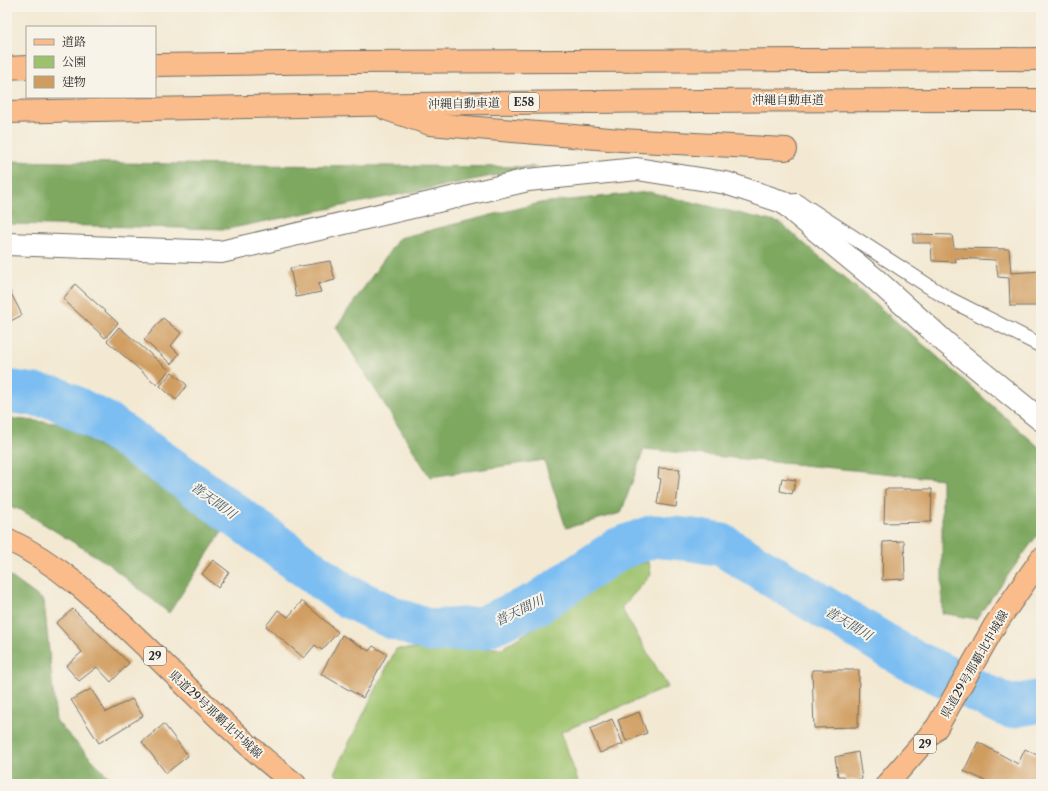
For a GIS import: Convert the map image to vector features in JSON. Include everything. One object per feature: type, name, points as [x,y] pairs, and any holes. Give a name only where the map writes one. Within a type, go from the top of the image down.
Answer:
[{"type":"main road","points":[[156,65],[352,62],[1041,59]]},
{"type":"main road","points":[[7,68],[26,67]]},
{"type":"main road","name":"沖縄自動車道","points":[[7,112],[372,104],[804,99],[1041,100]]},
{"type":"main road","points":[[372,104],[430,124],[621,140],[786,149]]},
{"type":"main road","name":"県道29号那覇北中城線","points":[[7,539],[45,560],[89,593],[251,748],[295,784]]},
{"type":"main road","name":"県道29号那覇北中城線","points":[[887,784],[937,728],[992,630],[1041,559]]},
{"type":"street","points":[[7,244],[221,252],[528,180],[637,169],[726,183],[783,202],[874,278],[946,342],[1041,420]]},
{"type":"lane","points":[[783,202],[798,201],[947,298],[1040,345]]},
{"type":"green space","points":[[7,161],[233,165],[537,167],[227,229],[7,224]]},
{"type":"green space","points":[[649,192],[780,223],[932,352],[1041,449],[1041,530],[976,619],[942,613],[942,479],[644,449],[621,513],[566,528],[544,460],[430,477],[336,327],[399,238],[540,203]]},
{"type":"green space","points":[[7,418],[63,424],[146,474],[222,532],[169,613],[107,563],[21,510],[7,506]]},
{"type":"green space","points":[[649,562],[651,575],[621,608],[668,687],[561,732],[579,784],[351,784],[334,773],[396,649],[502,648],[568,607],[626,566]]},
{"type":"green space","points":[[7,574],[44,601],[56,721],[115,784],[7,784]]},
{"type":"building","points":[[913,234],[952,235],[954,248],[1009,249],[1011,273],[1041,271],[1041,306],[1010,306],[1009,278],[998,277],[996,260],[955,258],[956,262],[932,261],[931,243],[913,243]]},
{"type":"building","points":[[330,261],[335,280],[318,284],[321,292],[296,297],[290,268]]},
{"type":"building","points":[[75,284],[118,323],[105,338],[63,299]]},
{"type":"building","points":[[7,285],[22,315],[7,323]]},
{"type":"building","points":[[163,318],[181,333],[171,346],[179,354],[171,364],[144,340]]},
{"type":"building","points":[[119,327],[169,370],[157,385],[107,341]]},
{"type":"building","points":[[172,372],[187,385],[176,400],[160,386]]},
{"type":"building","points":[[659,468],[680,469],[676,507],[657,504],[661,479],[658,478]]},
{"type":"building","points":[[782,478],[796,480],[792,494],[780,491]]},
{"type":"building","points":[[885,489],[932,489],[931,522],[884,523]]},
{"type":"building","points":[[904,541],[905,579],[882,580],[883,542]]},
{"type":"building","points":[[213,560],[229,572],[218,588],[202,574]]},
{"type":"building","points":[[302,601],[338,632],[322,650],[315,645],[304,658],[266,626],[278,610],[288,617]]},
{"type":"building","points":[[73,609],[129,663],[111,682],[97,667],[79,681],[66,666],[82,652],[56,623]]},
{"type":"building","points":[[342,635],[369,651],[373,646],[387,654],[363,698],[321,674]]},
{"type":"building","points":[[812,670],[859,670],[858,727],[814,728]]},
{"type":"building","points":[[91,689],[106,712],[132,699],[143,716],[99,743],[71,700]]},
{"type":"building","points":[[639,712],[647,733],[626,741],[618,720]]},
{"type":"building","points":[[612,719],[623,744],[600,753],[590,729]]},
{"type":"building","points":[[164,724],[188,756],[166,773],[142,742]]},
{"type":"building","points":[[978,742],[1018,764],[1025,749],[1041,757],[1041,784],[992,784],[964,771]]},
{"type":"building","points":[[858,752],[862,779],[846,781],[844,776],[838,776],[835,757]]},
{"type":"waterway","name":"普天間川","points":[[7,391],[56,398],[105,423],[183,477],[343,594],[393,618],[430,631],[481,628],[538,603],[618,549],[654,536],[693,540],[722,545],[907,658],[1010,707],[1041,701]]}]
